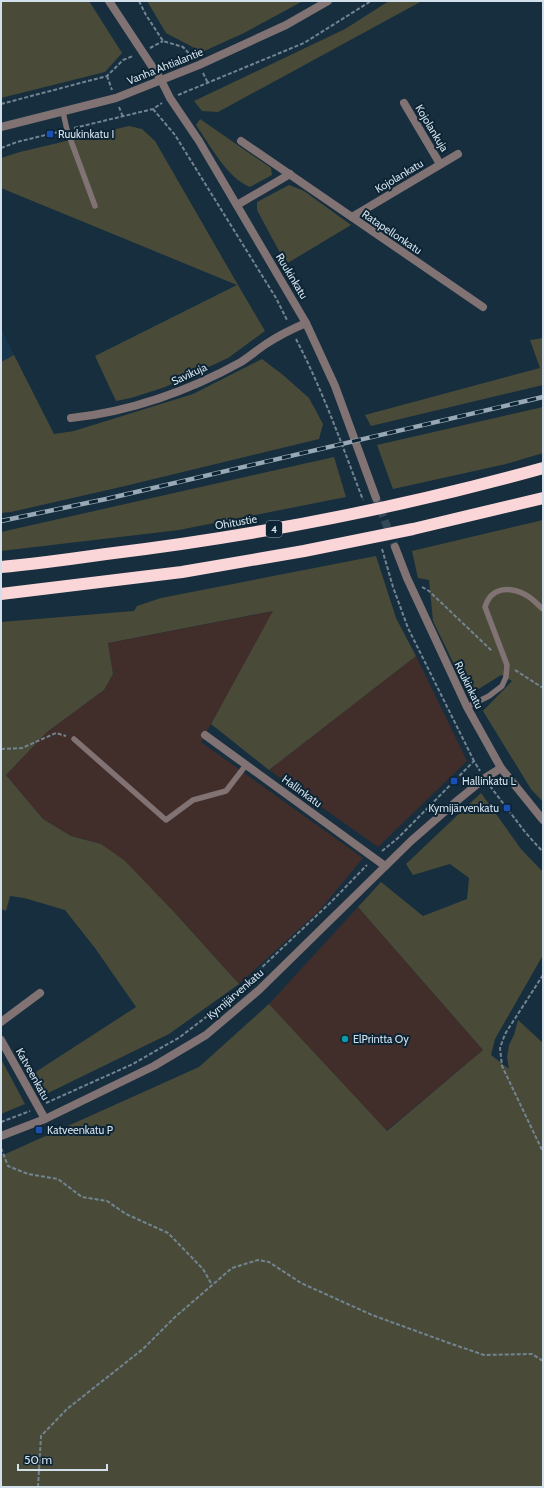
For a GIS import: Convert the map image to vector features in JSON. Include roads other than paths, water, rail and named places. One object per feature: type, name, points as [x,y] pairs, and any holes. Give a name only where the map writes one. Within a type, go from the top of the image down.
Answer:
[{"type":"highway","name":"Ohitustie","points":[[1,567],[178,545],[298,524],[404,503],[543,468]]},
{"type":"highway","points":[[1,594],[182,572],[304,551],[543,498]]},
{"type":"street","name":"Ruukinkatu","points":[[109,1],[199,141],[306,323],[334,386],[376,498]]},
{"type":"street","name":"Vanha Ahtialantie","points":[[1,127],[116,98],[199,65],[286,25],[328,1]]},
{"type":"street","name":"Kojolankuja","points":[[404,103],[440,164]]},
{"type":"street","name":"Ratapellonkatu","points":[[241,142],[483,307]]},
{"type":"street","name":"Kojolankatu","points":[[352,217],[458,154]]},
{"type":"street","points":[[237,205],[290,174]]},
{"type":"street","name":"Savikuja","points":[[71,418],[112,412],[169,396],[241,362],[267,343],[291,329],[306,323]]},
{"type":"street","name":"Ruukinkatu","points":[[395,547],[467,707],[501,768],[543,820]]},
{"type":"street","name":"Hallinkatu","points":[[205,734],[385,866]]},
{"type":"street","name":"Kymijärvenkatu","points":[[1,1136],[45,1119],[154,1066],[206,1034],[259,990],[411,841],[485,778],[501,768]]},
{"type":"street","points":[[1,1022],[40,993]]},
{"type":"street","name":"Katveenkatu","points":[[1,1040],[45,1119]]},
{"type":"lane","points":[[63,112],[67,130],[95,206]]},
{"type":"lane","points":[[467,707],[489,696],[502,686],[506,677],[507,665],[485,607],[487,601],[498,590],[509,589],[527,595],[543,609]]},
{"type":"lane","points":[[74,739],[166,820],[193,800],[226,791],[246,764]]},
{"type":"tunnel","points":[[376,498],[395,547]]},
{"type":"railway","points":[[1,521],[106,499],[543,397]]},
{"type":"place","name":"Ruukinkatu I","points":[[50,134]]},
{"type":"place","name":"Hallinkatu L","points":[[454,781]]},
{"type":"place","name":"Kymijärvenkatu","points":[[507,808]]},
{"type":"place","name":"ElPrintta Oy","points":[[345,1039]]},
{"type":"place","name":"Katveenkatu P","points":[[39,1130]]}]
